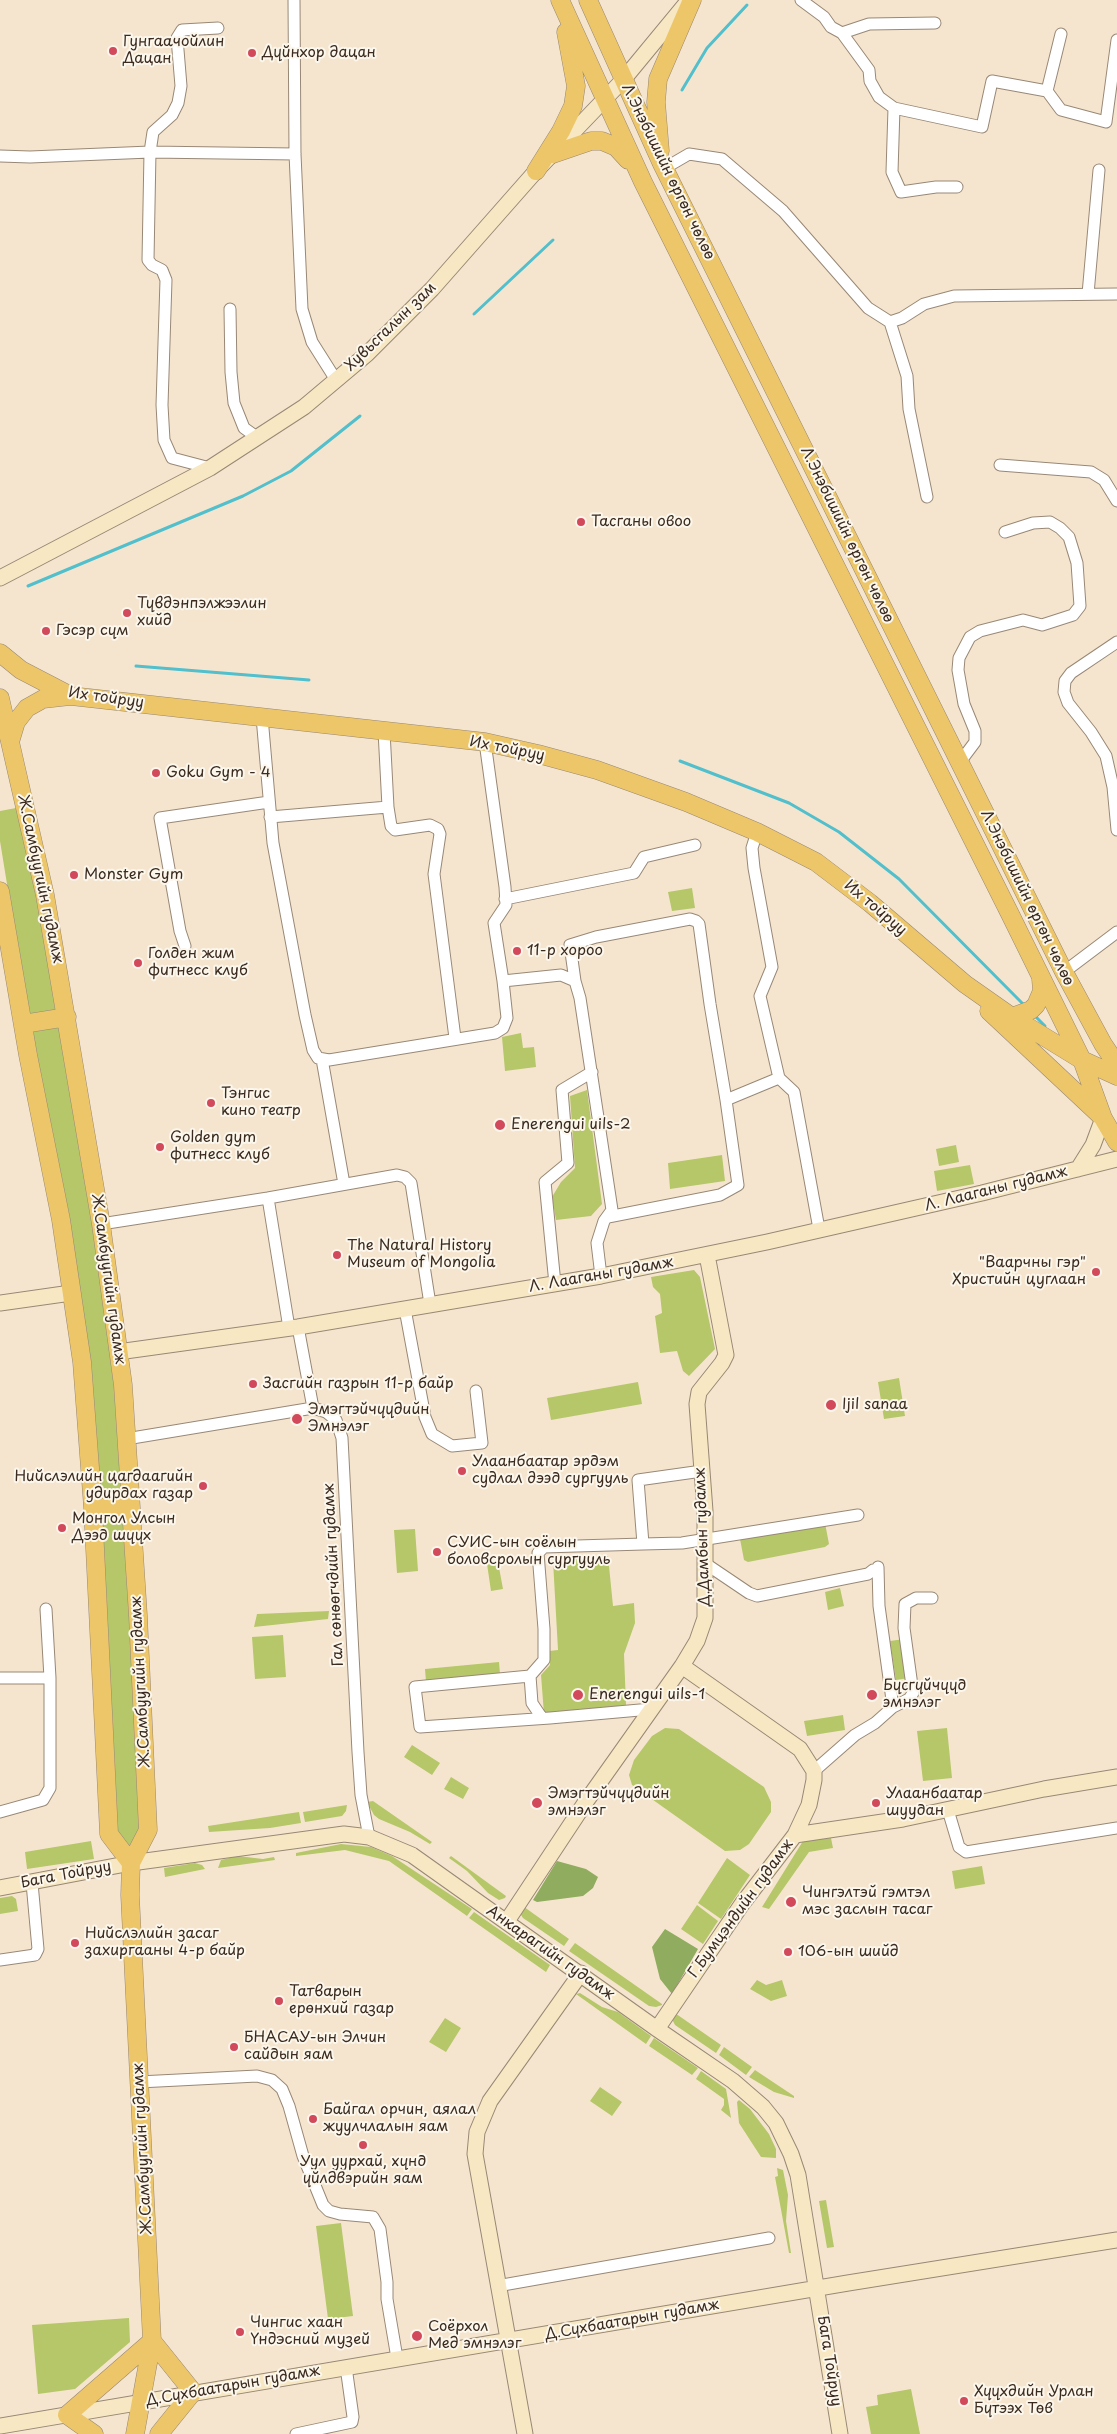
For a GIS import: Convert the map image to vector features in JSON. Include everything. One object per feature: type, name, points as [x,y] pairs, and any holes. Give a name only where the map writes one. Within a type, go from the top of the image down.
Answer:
[{"type":"main road","name":"Л.Энэбишийн өргөн чөлөө","points":[[560,0],[636,168],[1082,1060]]},
{"type":"main road","points":[[536,171],[573,106],[576,86],[560,0]]},
{"type":"main road","name":"Л.Энэбишийн өргөн чөлөө","points":[[588,0],[663,166],[1064,972],[1103,1044],[1117,1065]]},
{"type":"main road","points":[[663,166],[656,102],[658,80],[690,0]]},
{"type":"main road","name":"Хувьсгалын зам","points":[[22,568],[210,468],[304,407],[367,354],[432,289],[536,171],[623,80],[690,0]]},
{"type":"main road","points":[[553,154],[591,141],[604,141],[616,147],[636,168]]},
{"type":"main road","points":[[0,578],[22,568]]},
{"type":"main road","points":[[0,591],[22,568]]},
{"type":"main road","name":"Их тойруу","points":[[0,653],[21,670],[71,696],[485,742],[538,754],[598,770],[686,802],[757,832],[816,862],[843,881],[965,984],[1012,1017],[1082,1060],[1103,1118],[1117,1142]]},
{"type":"main road","points":[[5,739],[27,708],[43,699],[71,696]]},
{"type":"main road","name":"Ж.Самбуугийн гудамж","points":[[0,698],[5,739],[34,841],[67,1017],[101,1224],[118,1352],[126,1439],[148,1830],[131,1863],[130,1895],[152,2341],[135,2434]]},
{"type":"main road","points":[[0,892],[23,1024],[61,1220],[85,1389],[93,1508],[109,1834],[131,1863]]},
{"type":"main road","points":[[1012,1017],[1031,1010],[1036,1005],[1042,991],[1041,978]]},
{"type":"main road","name":"Их тойруу","points":[[965,984],[993,1016],[1103,1118]]},
{"type":"main road","points":[[23,1024],[67,1017]]},
{"type":"main road","points":[[1078,1169],[1093,1145],[1103,1118],[1104,1095],[1110,1084],[1117,1078],[1082,1060]]},
{"type":"main road","name":"Л. Лааганы гудамж","points":[[118,1352],[294,1328],[601,1276],[707,1255],[982,1194],[1117,1159]]},
{"type":"main road","name":"Д.Дамбын гудамж","points":[[507,1921],[585,1803],[682,1666],[697,1641],[705,1618],[706,1564],[697,1404],[699,1392],[722,1364],[726,1355],[707,1255]]},
{"type":"main road","points":[[0,1303],[71,1293]]},
{"type":"main road","points":[[93,1508],[130,1506]]},
{"type":"main road","points":[[682,1666],[800,1749],[814,1771],[809,1804],[795,1835]]},
{"type":"main road","name":"Г.Бумцэндийн гудамж","points":[[657,2029],[742,1904],[795,1835],[903,1819],[1044,1789],[1117,1777]]},
{"type":"main road","name":"Анкарагийн гудамж","points":[[131,1863],[344,1834],[368,1837],[412,1855],[733,2081],[757,2101],[776,2123],[791,2154],[798,2175],[818,2288]]},
{"type":"main road","name":"Бага Тойруу","points":[[0,1888],[131,1863]]},
{"type":"main road","points":[[525,2434],[497,2286],[475,2154],[477,2132],[490,2101],[581,1974]]},
{"type":"main road","name":"Д.Сүхбаатарын гудамж","points":[[0,2426],[397,2358],[1117,2240]]},
{"type":"main road","name":"Бага Тойруу","points":[[818,2288],[840,2434]]},
{"type":"main road","points":[[94,2434],[67,2414],[152,2341],[193,2392],[159,2434]]},
{"type":"street","points":[[294,0],[298,272],[303,318],[312,342],[336,380]]},
{"type":"street","points":[[801,0],[824,17],[831,27],[842,33],[869,70],[870,81],[879,97],[894,108],[982,127],[992,81],[1047,91],[1061,110],[1112,123],[1117,40]]},
{"type":"street","points":[[842,33],[870,24],[935,23]]},
{"type":"street","points":[[210,468],[172,458],[164,440],[162,405],[166,280],[162,270],[152,265],[148,260],[150,152],[153,132],[172,115],[178,103],[181,86],[177,38],[182,30],[218,28]]},
{"type":"street","points":[[1047,91],[1061,34]]},
{"type":"street","points":[[894,108],[892,172],[901,192],[936,187],[957,187]]},
{"type":"street","points":[[0,156],[30,157],[150,152],[295,154]]},
{"type":"street","points":[[663,166],[690,154],[722,159],[783,211],[868,308],[890,322],[907,376],[908,408],[927,497]]},
{"type":"street","points":[[1088,294],[1099,170]]},
{"type":"street","points":[[890,322],[902,318],[924,304],[954,296],[1117,294]]},
{"type":"street","points":[[230,309],[230,372],[234,403],[244,428],[258,438]]},
{"type":"street","points":[[1000,465],[1092,472],[1104,480],[1117,501]]},
{"type":"street","points":[[960,762],[975,742],[975,732],[964,704],[958,670],[959,658],[970,638],[980,631],[1023,620],[1042,625],[1073,615],[1080,606],[1077,563],[1069,537],[1060,528],[1050,522],[1033,523],[1005,532]]},
{"type":"street","points":[[1117,642],[1071,672],[1066,681],[1064,692],[1068,703],[1091,732],[1106,756],[1113,786],[1117,830]]},
{"type":"street","points":[[262,717],[270,818],[289,932],[310,1037],[315,1054],[322,1059],[344,1184]]},
{"type":"street","points":[[384,731],[388,807],[391,826],[396,830],[430,825],[438,829],[440,834],[434,874],[455,1038]]},
{"type":"street","points":[[322,1059],[495,1033],[503,1028],[507,1018],[494,923],[506,905],[485,742]]},
{"type":"street","points":[[185,946],[180,931],[160,818],[268,802]]},
{"type":"street","points":[[270,818],[388,807]]},
{"type":"street","points":[[757,832],[752,848],[754,868],[772,967],[760,996],[779,1078],[794,1092],[819,1229]]},
{"type":"street","points":[[505,899],[634,874],[644,857],[695,845]]},
{"type":"street","points":[[601,1276],[597,1243],[602,1226],[612,1210],[592,1072],[570,945],[596,937],[690,919],[699,924],[738,1185],[720,1195],[608,1217]]},
{"type":"street","points":[[1102,942],[1117,922]]},
{"type":"street","points":[[1064,972],[1117,932]]},
{"type":"street","points":[[503,982],[561,975],[575,981]]},
{"type":"street","points":[[555,1284],[545,1182],[568,1163],[562,1090],[592,1072]]},
{"type":"street","points":[[726,1100],[779,1078]]},
{"type":"street","points":[[101,1224],[344,1184],[405,1176],[408,1179],[430,1304]]},
{"type":"street","points":[[126,1439],[313,1408],[294,1328],[268,1198]]},
{"type":"street","points":[[404,1309],[425,1416],[432,1434],[452,1446],[482,1443],[476,1391]]},
{"type":"street","name":"Гал сөнөөгчдийн гудамж","points":[[313,1408],[326,1412],[336,1420],[342,1438],[358,1752],[368,1837]]},
{"type":"street","points":[[643,1544],[638,1480],[702,1471]]},
{"type":"street","points":[[651,1709],[420,1727],[415,1686],[530,1676],[544,1660],[544,1630],[538,1553],[544,1547],[682,1543],[858,1515]]},
{"type":"street","points":[[706,1564],[749,1593],[758,1596],[868,1574],[876,1569],[879,1606],[893,1707]]},
{"type":"street","points":[[814,1771],[855,1735],[893,1707],[909,1699],[913,1693],[904,1628],[905,1604],[916,1598],[932,1598]]},
{"type":"street","points":[[0,1812],[43,1800],[50,1788],[50,1678],[46,1609]]},
{"type":"street","points":[[530,1676],[532,1703],[542,1718]]},
{"type":"street","points":[[0,1678],[50,1678]]},
{"type":"street","points":[[948,1810],[960,1847],[966,1852],[1117,1828]]},
{"type":"street","points":[[0,1960],[35,1955],[38,1949],[32,1882]]},
{"type":"street","points":[[139,2082],[257,2076],[272,2080],[282,2089],[289,2106],[303,2156],[323,2205],[329,2211],[340,2214],[373,2217],[380,2228],[387,2282],[387,2299],[397,2358]]},
{"type":"street","points":[[497,2286],[769,2238]]},
{"type":"street","points":[[296,2434],[352,2422],[353,2417],[346,2367]]},
{"type":"green space","points":[[16,808],[32,861],[90,1193],[115,1381],[143,1830],[131,1846],[126,1846],[118,1839],[100,1524],[26,1001],[0,841],[0,811]]},
{"type":"green space","points":[[692,888],[695,908],[672,911],[668,892]]},
{"type":"green space","points":[[521,1033],[523,1048],[534,1047],[536,1067],[505,1071],[502,1037]]},
{"type":"green space","points":[[587,1090],[602,1204],[591,1216],[556,1220],[552,1197],[561,1182],[575,1168],[570,1096]]},
{"type":"green space","points":[[956,1145],[959,1162],[939,1166],[936,1149]]},
{"type":"green space","points":[[722,1155],[725,1181],[670,1189],[668,1163]]},
{"type":"green space","points":[[970,1165],[974,1184],[937,1191],[934,1171]]},
{"type":"green space","points":[[694,1270],[700,1277],[715,1349],[689,1376],[683,1371],[677,1351],[660,1353],[655,1316],[662,1313],[660,1294],[653,1287],[651,1277]]},
{"type":"green space","points":[[899,1378],[905,1416],[884,1419],[878,1382]]},
{"type":"green space","points":[[638,1382],[642,1404],[551,1420],[547,1398]]},
{"type":"green space","points":[[825,1523],[829,1544],[825,1547],[748,1562],[744,1560],[740,1539]]},
{"type":"green space","points":[[415,1529],[418,1571],[397,1573],[394,1530]]},
{"type":"green space","points":[[608,1556],[613,1606],[634,1603],[635,1623],[624,1654],[626,1705],[544,1714],[541,1675],[550,1665],[549,1651],[558,1650],[553,1561]]},
{"type":"green space","points":[[498,1562],[503,1589],[491,1591],[487,1564]]},
{"type":"green space","points":[[840,1588],[844,1606],[828,1610],[825,1592]]},
{"type":"green space","points":[[329,1611],[328,1619],[254,1627],[257,1614]]},
{"type":"green space","points":[[283,1635],[286,1677],[255,1679],[252,1637]]},
{"type":"green space","points":[[904,1639],[909,1678],[896,1680],[890,1641]]},
{"type":"green space","points":[[499,1662],[500,1674],[426,1682],[425,1669]]},
{"type":"green space","points":[[843,1715],[845,1730],[807,1736],[804,1721]]},
{"type":"green space","points":[[665,1728],[679,1729],[764,1787],[771,1802],[771,1812],[749,1844],[740,1850],[725,1851],[632,1785],[629,1775],[634,1760],[652,1736]]},
{"type":"green space","points":[[947,1728],[952,1778],[923,1781],[917,1731]]},
{"type":"green space","points":[[412,1745],[440,1763],[432,1775],[404,1757]]},
{"type":"green space","points":[[451,1777],[469,1788],[463,1799],[444,1789]]},
{"type":"green space","points":[[373,1801],[432,1842],[430,1844],[410,1832],[379,1819],[374,1815],[367,1802]]},
{"type":"green space","points":[[347,1805],[346,1811],[342,1816],[305,1822],[303,1812]]},
{"type":"green space","points":[[299,1812],[301,1823],[270,1828],[209,1832],[208,1826]]},
{"type":"green space","points":[[831,1838],[833,1848],[809,1852],[769,1909],[762,1907],[803,1841]]},
{"type":"green space","points":[[91,1841],[94,1859],[27,1869],[25,1852]]},
{"type":"green space","points":[[341,1844],[371,1847],[392,1856],[472,1909],[467,1916],[389,1861],[345,1850],[296,1856],[296,1853]]},
{"type":"green space","points":[[238,1856],[263,1859],[274,1857],[275,1860],[218,1868],[221,1860]]},
{"type":"green space","points":[[451,1856],[506,1896],[505,1898],[499,1900],[488,1893],[467,1871],[449,1858]]},
{"type":"green space","points":[[727,1858],[750,1875],[721,1919],[698,1903]]},
{"type":"green space","points":[[557,1861],[586,1869],[598,1877],[593,1888],[583,1896],[537,1902],[533,1900]]},
{"type":"green space","points":[[195,1863],[202,1865],[205,1869],[165,1877],[164,1868]]},
{"type":"green space","points":[[982,1866],[985,1884],[955,1889],[952,1871]]},
{"type":"green space","points":[[12,1896],[16,1899],[18,1911],[0,1914],[0,1898]]},
{"type":"green space","points":[[520,1904],[569,1939],[564,1946],[523,1918],[519,1912]]},
{"type":"green space","points":[[697,1905],[718,1921],[703,1944],[681,1929]]},
{"type":"green space","points":[[474,1912],[550,1965],[546,1972],[469,1918]]},
{"type":"green space","points":[[665,1929],[698,1949],[672,1994],[660,1979],[652,1947]]},
{"type":"green space","points":[[575,1943],[662,2005],[656,2007],[649,2006],[569,1951]]},
{"type":"green space","points":[[757,1980],[766,1985],[782,1980],[787,1996],[771,2001],[750,1989]]},
{"type":"green space","points":[[580,1993],[602,2007],[618,2012],[651,2036],[646,2044],[576,1994]]},
{"type":"green space","points":[[672,2011],[721,2045],[716,2053],[675,2025],[672,2019]]},
{"type":"green space","points":[[445,2018],[461,2028],[446,2052],[429,2042]]},
{"type":"green space","points":[[654,2038],[698,2068],[692,2075],[649,2046]]},
{"type":"green space","points":[[724,2047],[752,2067],[746,2075],[719,2055]]},
{"type":"green space","points":[[755,2070],[794,2096],[794,2098],[774,2092],[749,2077]]},
{"type":"green space","points":[[701,2071],[726,2089],[731,2118],[721,2110],[724,2105],[724,2099],[696,2079]]},
{"type":"green space","points":[[600,2087],[622,2102],[612,2116],[590,2101]]},
{"type":"green space","points":[[739,2100],[750,2109],[769,2134],[776,2149],[776,2158],[761,2157],[739,2123],[737,2102]]},
{"type":"green space","points":[[777,2168],[783,2170],[788,2195],[786,2221],[791,2253],[789,2253],[775,2177],[778,2176]]},
{"type":"green space","points":[[826,2200],[834,2247],[827,2248],[819,2201]]},
{"type":"green space","points":[[341,2223],[353,2316],[328,2319],[316,2226]]},
{"type":"green space","points":[[129,2318],[130,2342],[75,2389],[38,2394],[32,2325]]},
{"type":"green space","points":[[911,2389],[920,2434],[871,2434],[866,2407],[878,2405],[877,2395]]},
{"type":"waterway","points":[[682,90],[707,48],[747,5]]},
{"type":"waterway","points":[[474,314],[553,240]]},
{"type":"waterway","points":[[28,586],[243,496],[291,471],[360,416]]},
{"type":"waterway","points":[[136,666],[309,680]]},
{"type":"waterway","points":[[680,761],[789,803],[839,832],[899,879],[1025,1006]]},
{"type":"waterway","points":[[1033,1014],[1045,1026]]},
{"type":"place","name":"Гунгаачойлин Дацан","points":[[113,51]]},
{"type":"place","name":"Дүйнхор дацан","points":[[252,53]]},
{"type":"place","name":"Тасганы овоо","points":[[581,522]]},
{"type":"place","name":"Түвдэнпэлжээлин хийд","points":[[127,613]]},
{"type":"place","name":"Гэсэр сүм","points":[[46,631]]},
{"type":"place","name":"Goku Gym - 4","points":[[156,773]]},
{"type":"place","name":"Monster Gym","points":[[74,875]]},
{"type":"place","name":"11-р хороо","points":[[517,951]]},
{"type":"place","name":"Голден жим фитнесс клуб","points":[[138,963]]},
{"type":"place","name":"Тэнгис кино театр","points":[[211,1103]]},
{"type":"place","name":"Enerengui uils-2","points":[[500,1125]]},
{"type":"place","name":"Golden gym фитнесс клуб","points":[[160,1147]]},
{"type":"place","name":"The Natural History Museum of Mongolia","points":[[337,1255]]},
{"type":"place","name":"\"Ваарчны гэр\" Христийн цуглаан","points":[[1096,1272]]},
{"type":"place","name":"Засгийн газрын 11-р байр","points":[[253,1384]]},
{"type":"place","name":"Ijil sanaa","points":[[831,1405]]},
{"type":"place","name":"Эмэгтэйчүүдийн Эмнэлэг","points":[[297,1419]]},
{"type":"place","name":"Улаанбаатар эрдэм судлал дээд сургууль","points":[[462,1471]]},
{"type":"place","name":"Нийслэлийн цагдаагийн удирдах газар","points":[[203,1486]]},
{"type":"place","name":"Монгол Улсын Дээд шүүх","points":[[62,1528]]},
{"type":"place","name":"СУИС-ын соёлын боловсролын сургууль","points":[[437,1552]]},
{"type":"place","name":"Enerengui uils-1","points":[[578,1695]]},
{"type":"place","name":"Бүсгүйчүүд эмнэлэг","points":[[872,1695]]},
{"type":"place","name":"Эмэгтэйчүүдийн эмнэлэг","points":[[537,1803]]},
{"type":"place","name":"Улаанбаатар шуудан","points":[[876,1803]]},
{"type":"place","name":"Чингэлтэй гэмтэл мэс заслын тасаг","points":[[791,1902]]},
{"type":"place","name":"Нийслэлийн засаг захиргааны 4-р байр","points":[[75,1943]]},
{"type":"place","name":"106-ын шийд","points":[[788,1952]]},
{"type":"place","name":"Татварын ерөнхий газар","points":[[279,2001]]},
{"type":"place","name":"БНАСАУ-ын Элчин сайдын яам","points":[[234,2047]]},
{"type":"place","name":"Байгал орчин, аялал жуулчлалын яам","points":[[313,2119]]},
{"type":"place","name":"Уул уурхай, хүнд үйлдвэрийн яам","points":[[363,2145]]},
{"type":"place","name":"Чингис хаан Үндэсний музей","points":[[240,2332]]},
{"type":"place","name":"Соёрхол Мед эмнэлэг","points":[[417,2336]]},
{"type":"place","name":"Хүүхдийн Урлан Бүтээх Төв","points":[[964,2401]]}]
